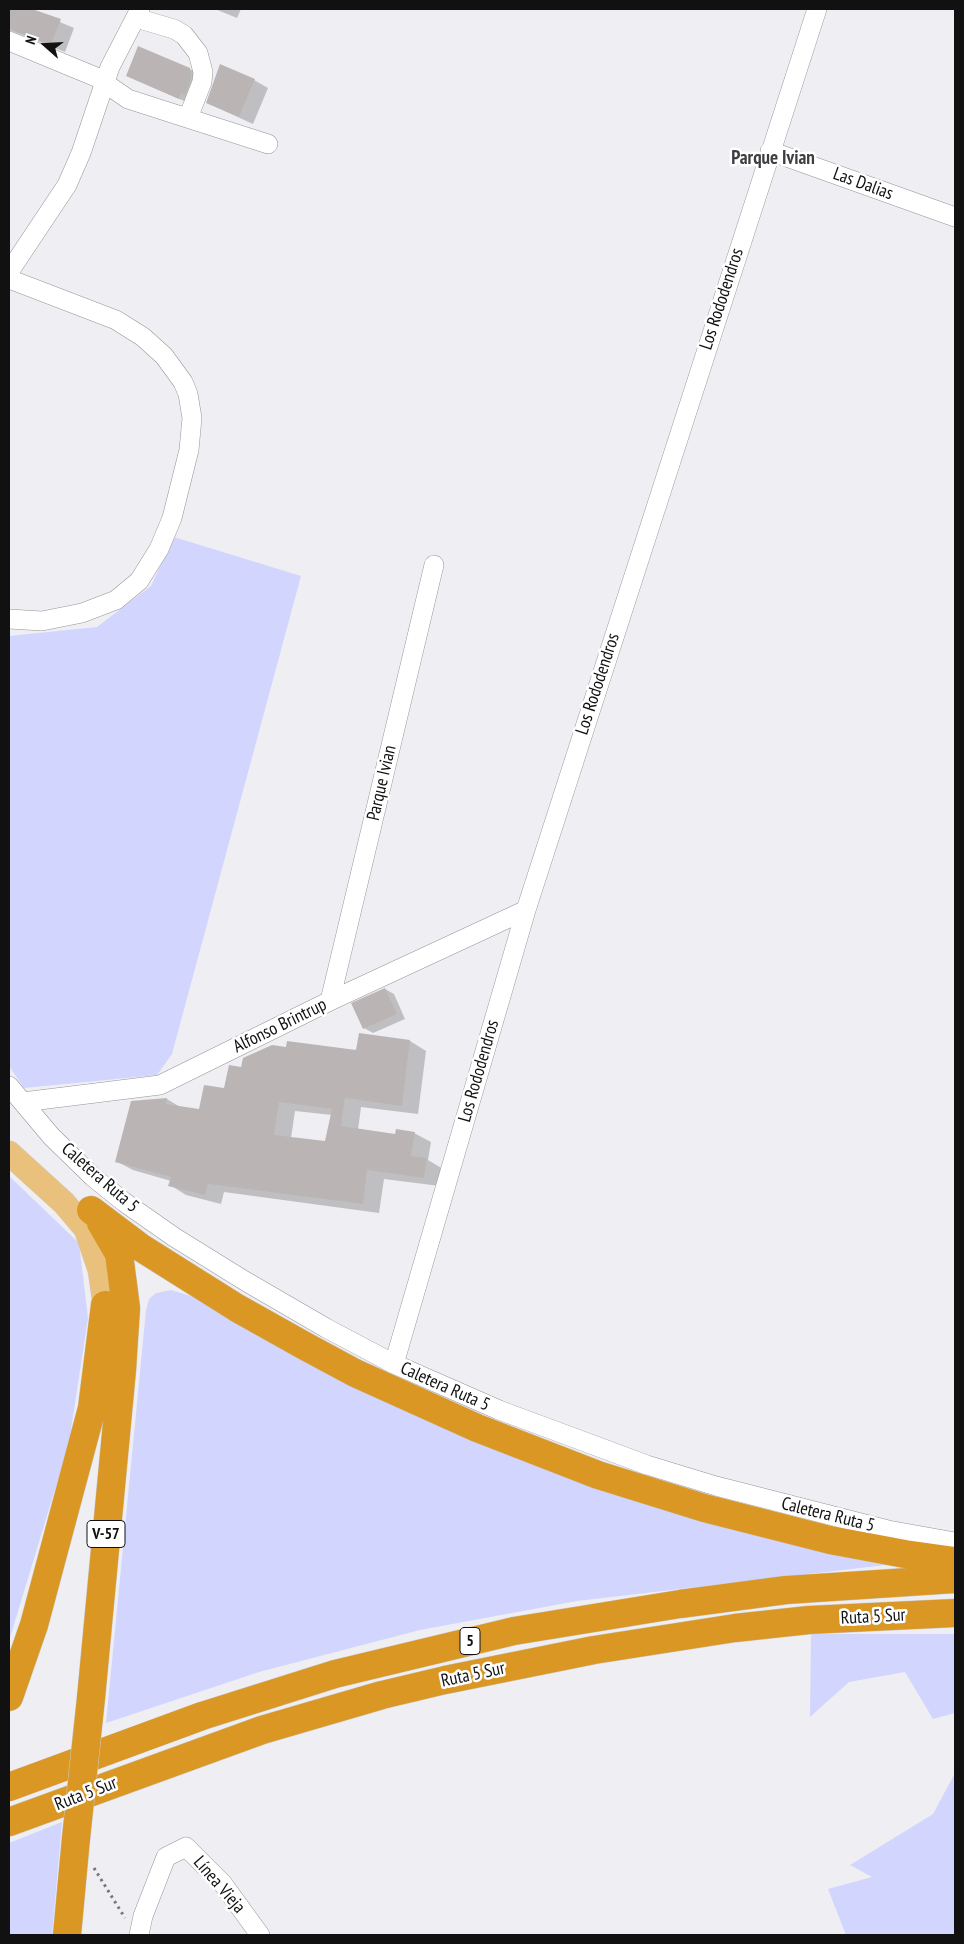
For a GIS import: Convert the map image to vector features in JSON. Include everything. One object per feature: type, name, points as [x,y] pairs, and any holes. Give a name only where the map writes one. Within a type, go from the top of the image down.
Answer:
[{"type":"highway","name":"V-57","points":[[76,1838],[122,1370],[126,1308],[119,1254],[104,1227],[91,1210]]},
{"type":"highway","points":[[91,1210],[140,1247],[237,1308],[303,1345],[355,1373],[510,1442],[598,1475],[756,1522],[870,1548],[955,1561]]},
{"type":"highway","name":"V-57","points":[[105,1305],[122,1370]]},
{"type":"highway","points":[[9,1697],[34,1625],[92,1408],[105,1305]]},
{"type":"highway","name":"Ruta 5 Sur","points":[[9,1787],[202,1716],[327,1676],[416,1653],[514,1631],[680,1604],[786,1590],[955,1579]]},
{"type":"highway","name":"Ruta 5 Sur","points":[[9,1822],[262,1730],[355,1703],[445,1680],[594,1650],[736,1628],[809,1620],[955,1613]]},
{"type":"highway","points":[[67,1935],[76,1838]]},
{"type":"main road","name":"V-57","points":[[9,1134],[91,1210]]},
{"type":"main road","name":"V-57","points":[[9,1153],[64,1203],[86,1229],[100,1270],[105,1305]]},
{"type":"street","name":"Los Rododendros","points":[[394,1364],[526,910],[817,9]]},
{"type":"street","points":[[9,272],[67,185],[81,153],[110,67],[138,13],[184,35],[198,53],[203,72],[202,82],[188,118]]},
{"type":"street","points":[[9,41],[105,82],[128,99],[268,144]]},
{"type":"street","name":"Las Dalias","points":[[770,150],[955,217]]},
{"type":"street","points":[[9,279],[116,320],[143,337],[164,356],[183,382],[188,394],[192,418],[189,450],[172,518],[159,549],[139,581],[116,600],[82,613],[42,621],[9,619]]},
{"type":"street","name":"Parque Ivian","points":[[330,1000],[434,564]]},
{"type":"street","name":"Alfonso Brintrup","points":[[23,1102],[160,1086],[330,1000],[526,910]]},
{"type":"street","name":"Caletera Ruta 5","points":[[9,1086],[51,1136],[93,1177],[124,1202],[174,1237],[246,1281],[326,1328],[394,1364],[499,1410],[647,1465],[716,1486],[888,1530],[955,1542]]},
{"type":"street","name":"Línea Vieja","points":[[138,1935],[143,1916],[166,1857],[186,1847],[223,1884],[260,1935]]},
{"type":"path","points":[[76,1838],[125,1919]]},
{"type":"shaded area","points":[[174,537],[301,576],[172,1054],[157,1075],[24,1088],[9,1066],[9,636],[97,627],[151,586]]},
{"type":"shaded area","points":[[9,1176],[79,1243],[88,1318],[69,1443],[9,1641]]},
{"type":"shaded area","points":[[171,1290],[194,1297],[311,1364],[886,1565],[577,1601],[420,1630],[259,1672],[106,1723],[146,1310],[149,1299],[156,1293]]},
{"type":"shaded area","points":[[811,1634],[955,1634],[955,1713],[933,1719],[905,1672],[849,1682],[810,1717]]},
{"type":"shaded area","points":[[955,1773],[955,1935],[846,1935],[828,1889],[872,1877],[850,1865],[933,1814]]},
{"type":"shaded area","points":[[62,1822],[52,1935],[9,1935],[9,1843]]},
{"type":"building","points":[[9,9],[32,9],[61,19],[51,45],[9,29]]},
{"type":"building","points":[[138,46],[190,68],[191,79],[185,95],[181,93],[179,99],[126,76]]},
{"type":"building","points":[[220,64],[255,79],[239,117],[206,103]]},
{"type":"building","points":[[385,988],[397,1014],[363,1029],[351,1003]]},
{"type":"building","points":[[359,1033],[410,1040],[402,1106],[345,1098],[341,1126],[395,1134],[396,1129],[415,1132],[411,1156],[427,1158],[424,1178],[367,1170],[363,1204],[208,1184],[205,1195],[168,1186],[171,1177],[115,1162],[131,1101],[167,1098],[166,1104],[199,1109],[204,1085],[224,1088],[229,1065],[241,1067],[243,1058],[272,1045],[286,1047],[287,1041],[356,1050]],"holes":[[[279,1102],[332,1109],[325,1141],[274,1135]]]},
{"type":"district","name":"Parque Ivian","points":[[773,159]]}]
